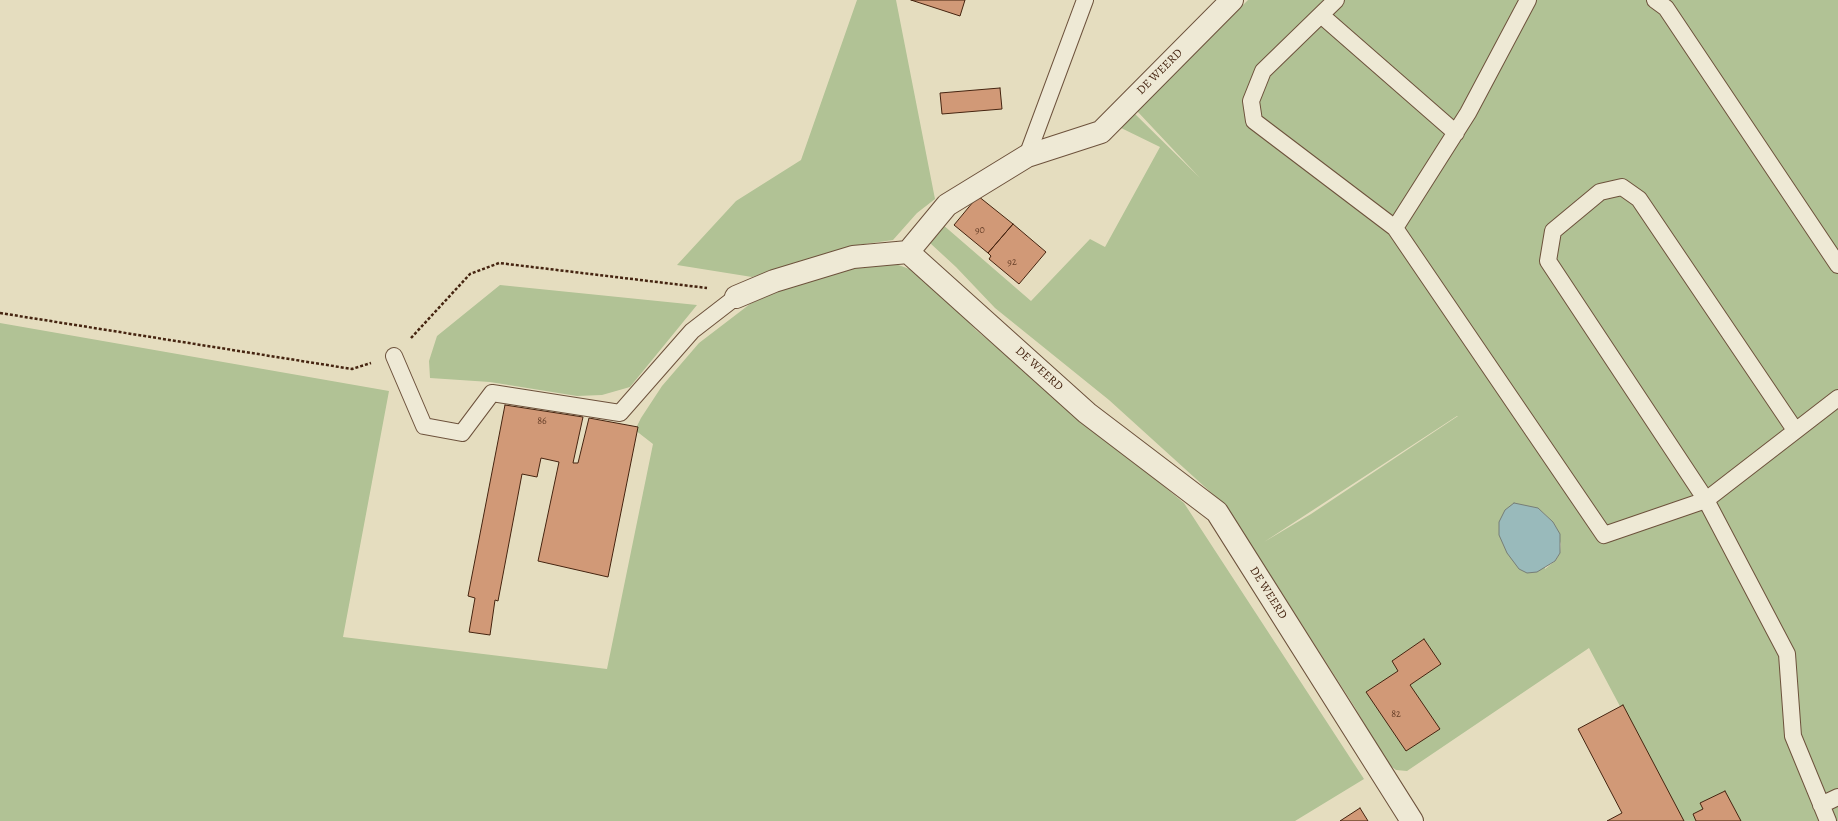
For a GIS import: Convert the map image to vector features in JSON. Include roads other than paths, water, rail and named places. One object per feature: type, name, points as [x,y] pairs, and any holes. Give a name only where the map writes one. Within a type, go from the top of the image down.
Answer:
[{"type":"street","name":"DE WEERD","points":[[1232,0],[1101,132],[1028,156],[947,205],[908,252],[1087,413],[1217,512],[1412,821]]},
{"type":"street","points":[[736,297],[774,281],[853,257],[908,252]]},
{"type":"lane","points":[[1028,156],[1085,0]]},
{"type":"lane","points":[[1336,0],[1263,71],[1252,101],[1254,121],[1395,228],[1604,535],[1706,500],[1838,398]]},
{"type":"lane","points":[[1395,228],[1468,113],[1528,0]]},
{"type":"lane","points":[[1655,0],[1666,8],[1838,265]]},
{"type":"lane","points":[[1321,15],[1456,133]]},
{"type":"lane","points":[[1795,430],[1639,199],[1622,187],[1600,192],[1552,231],[1548,261],[1706,500],[1787,654],[1793,736],[1828,821]]},
{"type":"lane","points":[[394,356],[424,426],[462,433],[492,393],[620,413],[692,331],[736,297]]},
{"type":"lane","points":[[1821,805],[1838,797]]},
{"type":"water","points":[[1514,503],[1538,508],[1553,522],[1560,534],[1560,553],[1555,561],[1537,572],[1527,573],[1519,569],[1507,553],[1499,535],[1499,522],[1505,510]]}]
